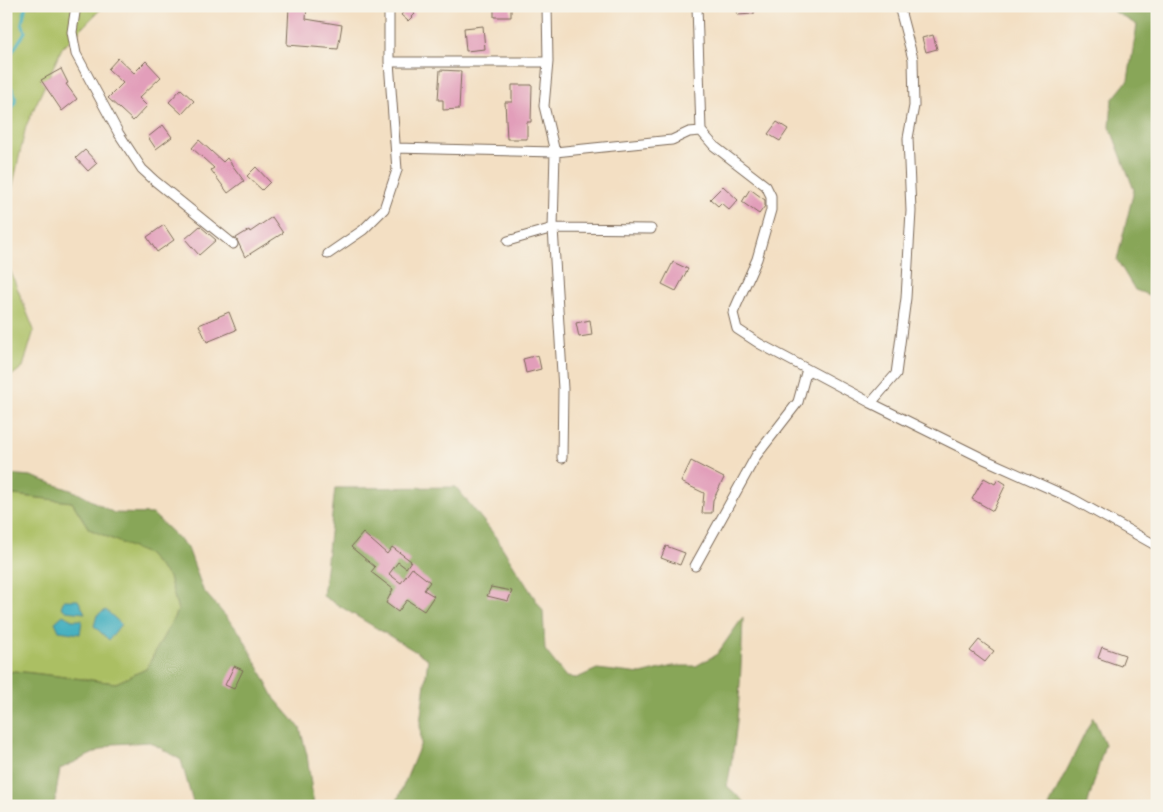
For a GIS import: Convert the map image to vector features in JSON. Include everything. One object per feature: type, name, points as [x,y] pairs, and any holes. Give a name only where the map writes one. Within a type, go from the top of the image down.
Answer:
[{"type":"street","points":[[76,6],[72,32],[76,54],[119,134],[142,169],[233,244]]},
{"type":"street","points":[[328,254],[364,230],[384,209],[397,170],[389,62],[388,6]]},
{"type":"street","points":[[548,6],[548,62],[544,106],[555,152],[553,228],[563,389],[562,458]]},
{"type":"street","points":[[697,6],[701,131],[714,146],[766,186],[771,196],[770,210],[758,259],[733,313],[737,328],[760,344],[871,404],[986,460],[1073,499],[1157,546]]},
{"type":"street","points":[[871,404],[896,374],[906,298],[911,211],[908,138],[914,106],[914,87],[913,59],[899,6]]},
{"type":"street","points":[[389,62],[548,62]]},
{"type":"street","points":[[396,148],[555,152],[672,140],[689,132],[701,131]]},
{"type":"street","points":[[508,241],[553,228],[651,229]]},
{"type":"street","points":[[695,566],[756,456],[798,402],[807,369]]},
{"type":"green space","points":[[6,6],[104,6],[62,48],[26,126],[6,216]]},
{"type":"green space","points":[[1105,6],[1157,6],[1157,298],[1135,290],[1117,260],[1134,190],[1110,127],[1112,100],[1128,80],[1137,25]]},
{"type":"green space","points":[[6,260],[34,330],[23,367],[6,380]]},
{"type":"green space","points":[[6,474],[31,476],[76,492],[114,513],[153,514],[188,548],[203,590],[241,634],[275,699],[300,728],[307,755],[314,806],[194,806],[181,760],[150,742],[113,744],[60,769],[54,806],[6,806],[6,673],[15,671],[116,683],[146,669],[178,610],[169,577],[147,554],[89,529],[72,502],[6,494]]},
{"type":"green space","points":[[456,487],[493,533],[543,611],[545,650],[566,677],[577,678],[597,669],[641,674],[673,666],[696,666],[717,654],[743,617],[737,723],[727,786],[749,806],[395,806],[421,743],[420,723],[428,659],[323,596],[335,488]]},
{"type":"green space","points":[[6,494],[72,502],[89,529],[147,554],[169,577],[178,610],[146,669],[116,683],[15,671],[6,673]]},
{"type":"green space","points":[[1093,717],[1105,744],[1087,806],[1049,806]]},
{"type":"water","points":[[64,600],[78,600],[85,613],[66,611],[61,607]]},
{"type":"water","points":[[106,610],[121,624],[109,640],[94,626],[97,615]]},
{"type":"water","points":[[63,615],[72,620],[82,620],[80,634],[59,631],[55,622]]},
{"type":"building","points":[[289,6],[307,6],[306,19],[342,25],[338,49],[287,45]]},
{"type":"building","points":[[494,6],[511,6],[511,17],[494,17]]},
{"type":"building","points":[[737,6],[754,6],[754,14],[737,15]]},
{"type":"building","points":[[407,7],[415,14],[408,21],[401,15]]},
{"type":"building","points":[[483,26],[485,49],[466,51],[464,28]]},
{"type":"building","points":[[933,35],[937,49],[926,52],[922,38]]},
{"type":"building","points":[[118,58],[134,73],[146,61],[161,77],[139,98],[147,106],[133,121],[108,98],[123,83],[108,69]]},
{"type":"building","points":[[61,69],[68,83],[66,84],[77,99],[62,111],[41,80]]},
{"type":"building","points":[[440,70],[461,71],[459,109],[443,110],[443,100],[438,100]]},
{"type":"building","points":[[512,85],[532,85],[531,122],[527,122],[527,139],[507,139],[505,102],[512,102]]},
{"type":"building","points":[[181,89],[194,101],[182,114],[169,102]]},
{"type":"building","points":[[777,122],[788,129],[780,141],[768,134]]},
{"type":"building","points":[[163,125],[172,137],[156,149],[148,137]]},
{"type":"building","points":[[199,140],[223,162],[227,158],[244,181],[228,193],[211,170],[214,168],[192,148]]},
{"type":"building","points":[[85,150],[97,163],[88,171],[76,158]]},
{"type":"building","points":[[256,167],[270,182],[262,190],[247,176]]},
{"type":"building","points":[[723,186],[738,200],[729,210],[721,203],[718,206],[710,199]]},
{"type":"building","points":[[750,189],[765,200],[765,206],[759,214],[742,202]]},
{"type":"building","points":[[272,217],[283,233],[245,257],[236,238],[249,230],[250,232]]},
{"type":"building","points":[[164,225],[174,240],[157,252],[147,237]]},
{"type":"building","points":[[200,226],[216,240],[199,255],[185,239]]},
{"type":"building","points":[[673,262],[688,269],[676,291],[662,284]]},
{"type":"building","points":[[229,312],[236,330],[207,342],[199,325]]},
{"type":"building","points":[[590,320],[592,335],[579,337],[576,323]]},
{"type":"building","points":[[538,355],[541,369],[526,373],[523,359]]},
{"type":"building","points":[[691,461],[724,478],[713,500],[712,513],[702,513],[704,493],[681,482]]},
{"type":"building","points":[[984,478],[995,484],[998,479],[1006,484],[993,511],[972,499]]},
{"type":"building","points":[[363,533],[387,554],[392,547],[411,561],[406,568],[398,562],[389,574],[401,583],[412,568],[430,582],[424,590],[434,596],[424,611],[407,600],[398,612],[386,603],[393,589],[371,572],[375,567],[351,547]]},
{"type":"building","points":[[666,546],[685,553],[680,565],[661,558]]},
{"type":"building","points":[[491,587],[512,591],[508,601],[487,596]]},
{"type":"building","points":[[979,640],[994,651],[985,662],[970,651]]},
{"type":"building","points":[[1102,647],[1125,655],[1121,666],[1098,658]]},
{"type":"building","points":[[234,666],[243,670],[234,689],[225,685]]},
{"type":"waterway","points":[[6,62],[25,32],[22,22],[26,6]]},
{"type":"waterway","points":[[6,80],[15,96],[15,103],[6,119]]}]
